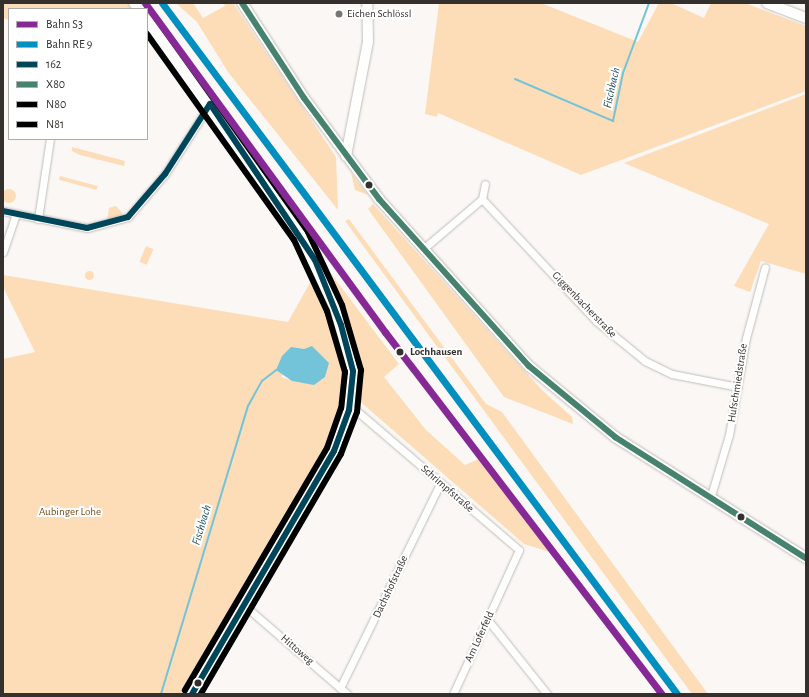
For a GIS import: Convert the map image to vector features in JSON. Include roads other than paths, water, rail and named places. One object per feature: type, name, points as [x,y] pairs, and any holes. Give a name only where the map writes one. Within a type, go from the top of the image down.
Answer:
[{"type":"main road","points":[[346,156],[368,38],[367,3]]},
{"type":"main road","points":[[767,3],[806,18]]},
{"type":"main road","points":[[244,4],[329,133],[346,156],[480,315],[570,404],[710,499],[806,558]]},
{"type":"main road","points":[[148,21],[210,104],[315,260],[349,351],[353,371],[349,410],[334,451],[246,607],[192,694]]},
{"type":"main road","points":[[329,133],[344,134],[351,129]]},
{"type":"street","points":[[3,211],[87,228],[128,217],[141,206],[165,174],[210,104]]},
{"type":"street","points":[[38,219],[50,140]]},
{"type":"street","points":[[423,249],[482,199],[485,184]]},
{"type":"street","name":"Giggenbacherstraße","points":[[482,199],[596,321],[644,361],[672,374],[738,387]]},
{"type":"street","points":[[3,252],[16,214]]},
{"type":"street","name":"Hufschmiedstraße","points":[[710,499],[729,435],[753,307],[765,267]]},
{"type":"street","name":"Schrimpfstraße","points":[[349,410],[358,412],[440,484],[519,550],[506,580]]},
{"type":"street","name":"Dachshofstraße","points":[[340,688],[440,484]]},
{"type":"street","name":"Am Loferfeld","points":[[453,694],[506,580]]},
{"type":"street","name":"Hittoweg","points":[[246,607],[347,694]]},
{"type":"street","points":[[488,620],[548,694]]},
{"type":"water","points":[[312,346],[329,363],[325,377],[314,385],[292,381],[276,370],[282,356],[291,347],[304,349]]},
{"type":"waterway","name":"Fischbach","points":[[515,79],[613,121],[623,73],[649,3]]},
{"type":"waterway","name":"Fischbach","points":[[161,694],[248,406],[262,381],[276,370]]},
{"type":"rail line","name":"S3","points":[[145,3],[385,332],[662,694]]},
{"type":"place","name":"Eichen Schlössl","points":[[339,14]]},
{"type":"place","name":"Lochhausen","points":[[400,352]]},
{"type":"park label","name":"Aubinger Lohe","points":[[70,512]]}]
